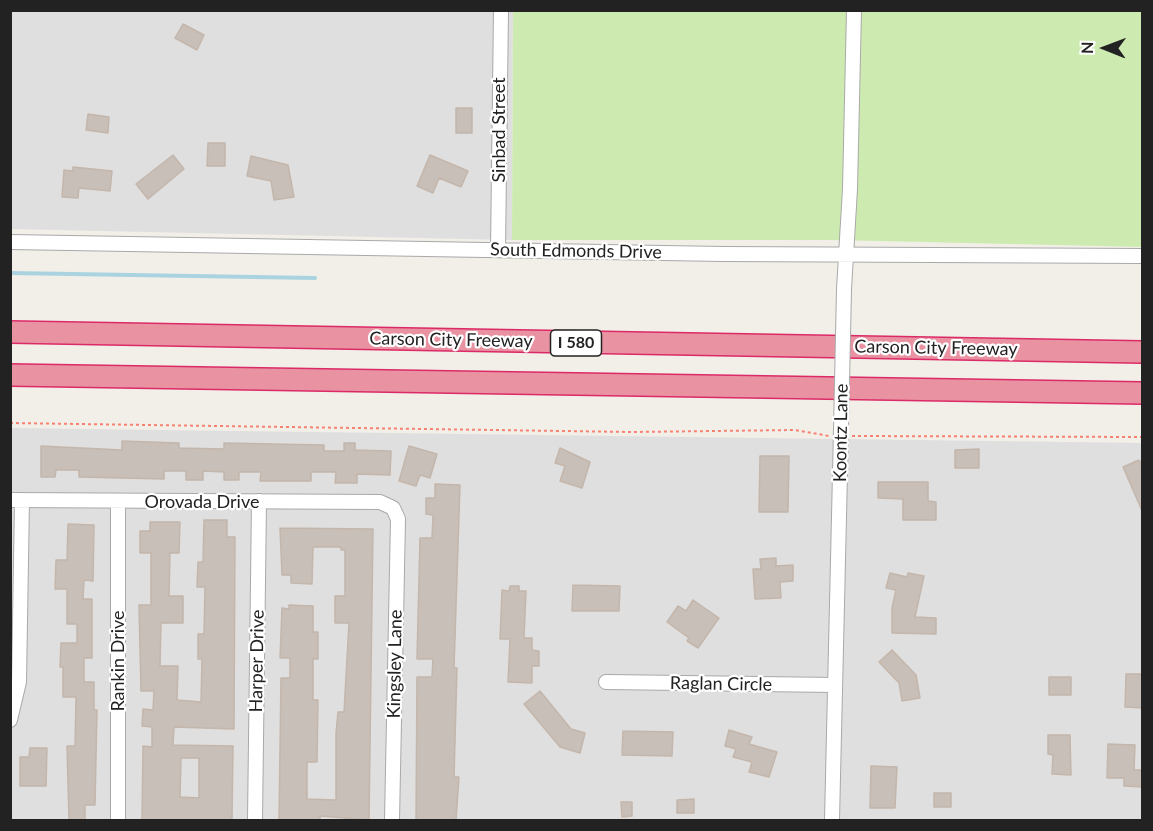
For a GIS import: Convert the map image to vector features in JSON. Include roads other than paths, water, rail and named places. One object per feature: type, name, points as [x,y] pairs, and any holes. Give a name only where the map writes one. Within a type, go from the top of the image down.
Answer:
[{"type":"highway","name":"Carson City Freeway","points":[[10,332],[1143,352]]},
{"type":"highway","points":[[10,375],[1143,393]]},
{"type":"street","name":"Sinbad Street","points":[[498,250],[501,10]]},
{"type":"street","name":"Koontz Lane","points":[[832,820],[844,289],[850,189],[854,10]]},
{"type":"street","name":"South Edmonds Drive","points":[[10,242],[498,250],[1143,256]]},
{"type":"street","name":"Orovada Drive","points":[[16,500],[380,502],[393,508]]},
{"type":"street","points":[[10,720],[19,682],[16,500]]},
{"type":"street","name":"Harper Drive","points":[[255,820],[259,501]]},
{"type":"street","name":"Rankin Drive","points":[[118,502],[118,820]]},
{"type":"street","name":"Kingsley Lane","points":[[392,820],[398,519],[393,508]]},
{"type":"street","name":"Raglan Circle","points":[[606,682],[835,685]]},
{"type":"waterway","points":[[10,273],[315,278]]}]
